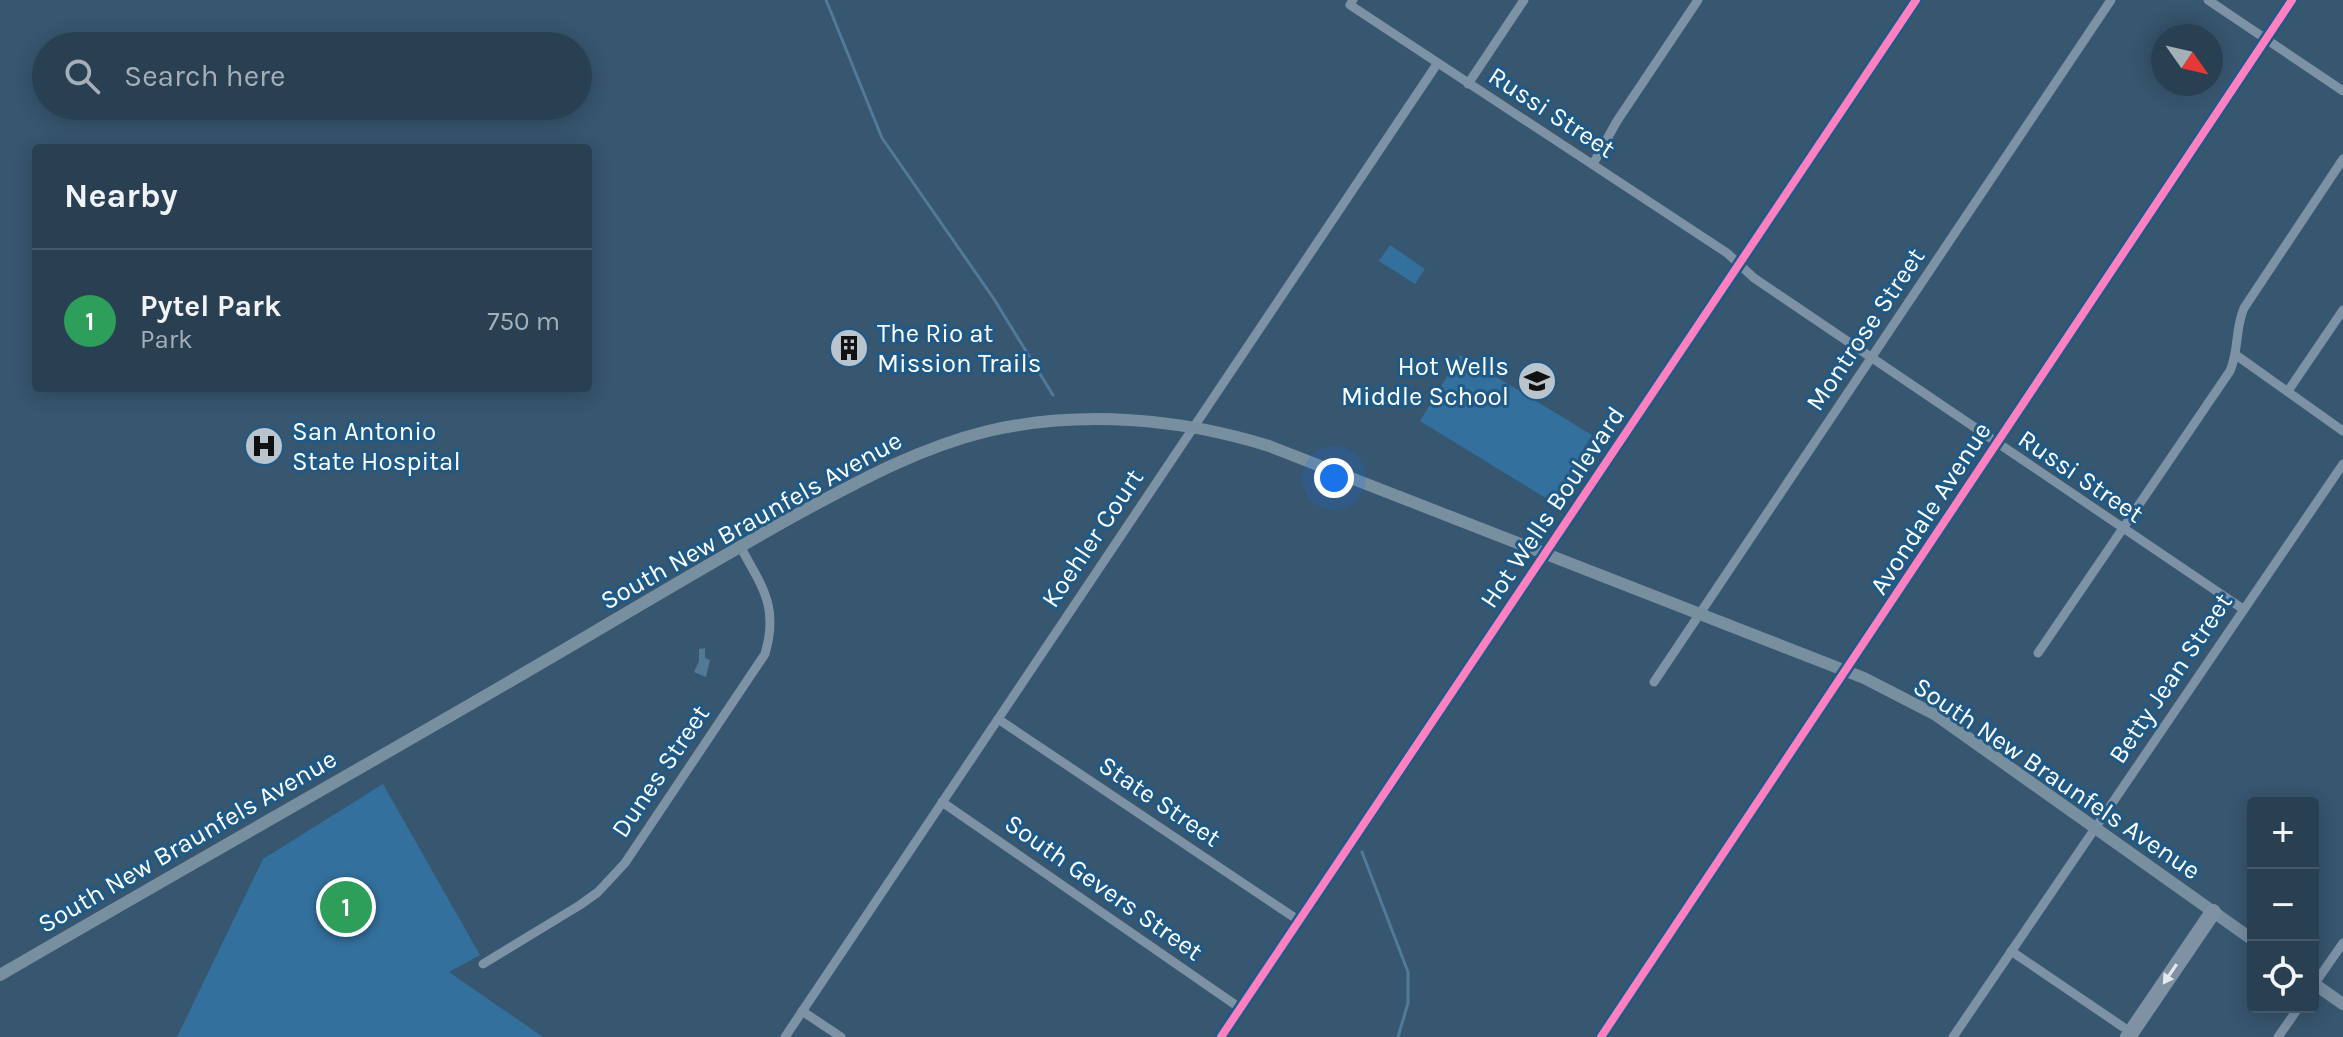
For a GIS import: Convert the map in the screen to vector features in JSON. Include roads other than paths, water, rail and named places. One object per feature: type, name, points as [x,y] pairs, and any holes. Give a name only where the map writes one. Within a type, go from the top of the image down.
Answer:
[{"type":"highway","points":[[2125,1032],[2213,912]]},
{"type":"main road","name":"South New Braunfels Avenue","points":[[0,975],[740,546],[890,465],[939,445],[989,431],[1041,422],[1094,418],[1221,432],[1269,446],[1846,671],[1921,705],[2247,936]]},
{"type":"main road","points":[[2319,988],[2343,1004]]},
{"type":"street","points":[[1468,84],[1524,0]]},
{"type":"street","points":[[1593,164],[1617,121],[1698,0]]},
{"type":"street","name":"Hot Wells Boulevard","points":[[1221,1037],[1916,0]]},
{"type":"street","name":"Montrose Street","points":[[1654,682],[2111,0]]},
{"type":"street","points":[[2208,0],[2343,91]]},
{"type":"street","name":"Avondale Avenue","points":[[1601,1037],[2292,0]]},
{"type":"street","name":"Russi Street","points":[[1352,2],[1437,64],[1727,253],[1754,278],[2243,609]]},
{"type":"street","name":"Koehler Court","points":[[785,1037],[1437,64]]},
{"type":"street","points":[[2038,653],[2230,371],[2244,308],[2343,159]]},
{"type":"street","points":[[2288,391],[2343,310]]},
{"type":"street","points":[[2236,355],[2343,431]]},
{"type":"street","name":"Betty Jean Street","points":[[1953,1037],[2343,464]]},
{"type":"street","name":"Dunes Street","points":[[483,964],[580,905],[598,892],[625,863],[765,654],[771,610],[767,596],[740,546]]},
{"type":"street","name":"State Street","points":[[998,719],[1298,920]]},
{"type":"street","name":"South Gevers Street","points":[[942,802],[1240,1008]]},
{"type":"street","points":[[2319,978],[2343,943]]},
{"type":"street","points":[[2011,951],[2125,1032]]},
{"type":"street","points":[[802,1011],[841,1037]]},
{"type":"street","points":[[2278,1037],[2295,1013]]},
{"type":"waterway","points":[[826,0],[882,138],[994,299],[1053,395]]},
{"type":"waterway","points":[[1362,852],[1408,972],[1408,1003],[1398,1037]]},
{"type":"place","name":"The Rio at Mission Trails","points":[[849,348]]},
{"type":"place","name":"Hot Wells Middle School","points":[[1537,381]]},
{"type":"place","name":"San Antonio State Hospital","points":[[264,446]]},
{"type":"place","name":"Pytel Park","points":[[346,907]]}]
